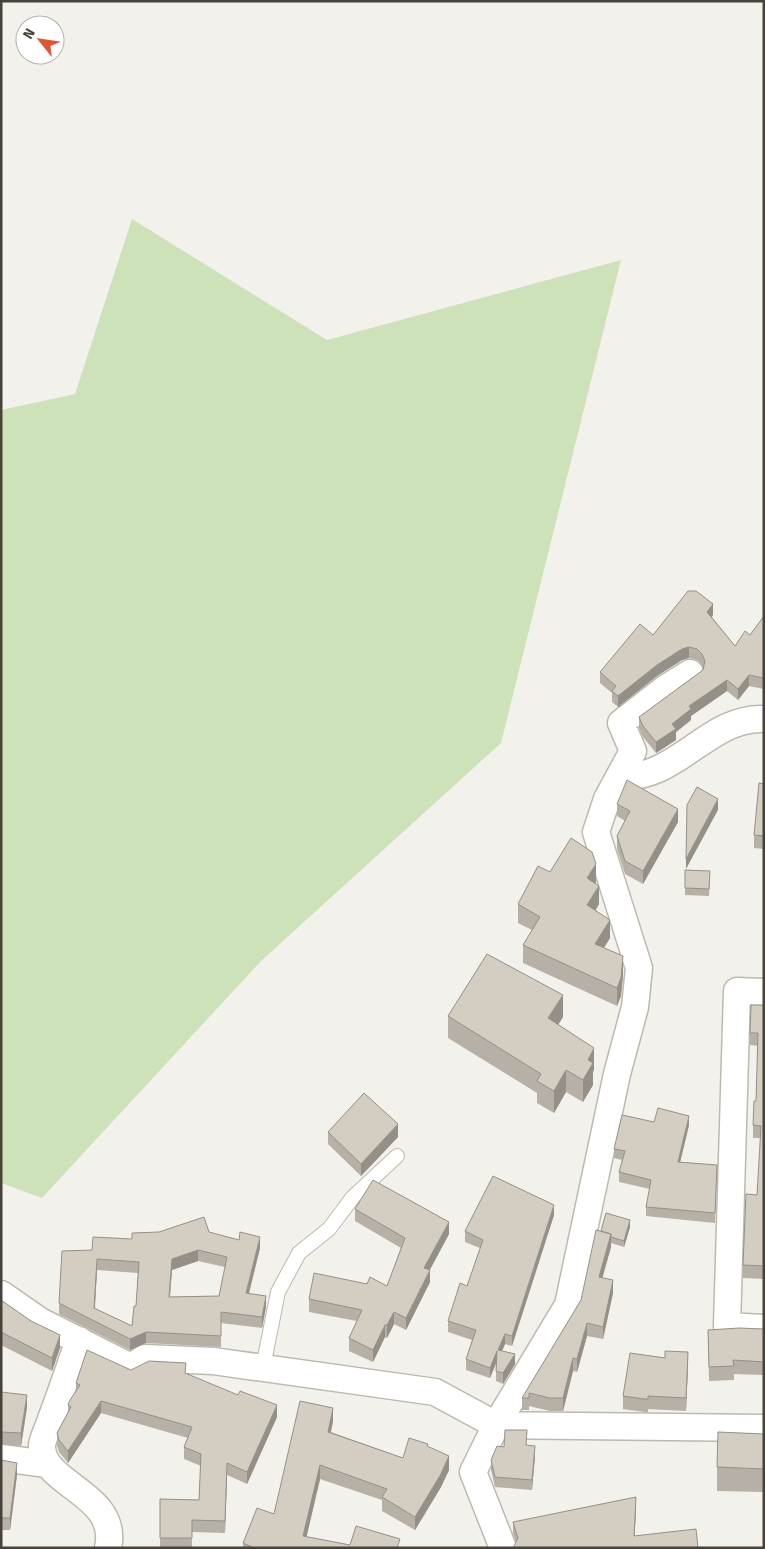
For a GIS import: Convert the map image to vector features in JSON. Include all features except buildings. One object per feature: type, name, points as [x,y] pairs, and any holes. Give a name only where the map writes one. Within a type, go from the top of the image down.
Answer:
[{"type":"street","points":[[503,1548],[472,1472],[496,1425],[568,1305],[617,1074],[635,1007],[639,968],[596,832],[607,799],[633,751],[621,723],[666,688],[690,673]]},
{"type":"street","points":[[618,779],[641,776],[659,769],[714,733],[749,718],[764,719]]},
{"type":"street","points":[[764,992],[738,991],[727,1326],[764,1328]]},
{"type":"street","points":[[1,1294],[40,1321],[130,1367],[145,1358],[213,1361],[435,1392],[496,1425],[764,1428]]},
{"type":"street","points":[[47,1464],[42,1445],[80,1340]]},
{"type":"street","points":[[1,1458],[47,1464],[92,1501],[105,1517],[110,1541],[108,1548]]},
{"type":"lane","points":[[263,1367],[278,1292],[299,1254],[329,1230],[353,1197],[397,1156]]},
{"type":"green space","points":[[132,219],[327,340],[621,260],[501,743],[261,961],[42,1198],[1,1183],[1,410],[75,394]]}]
